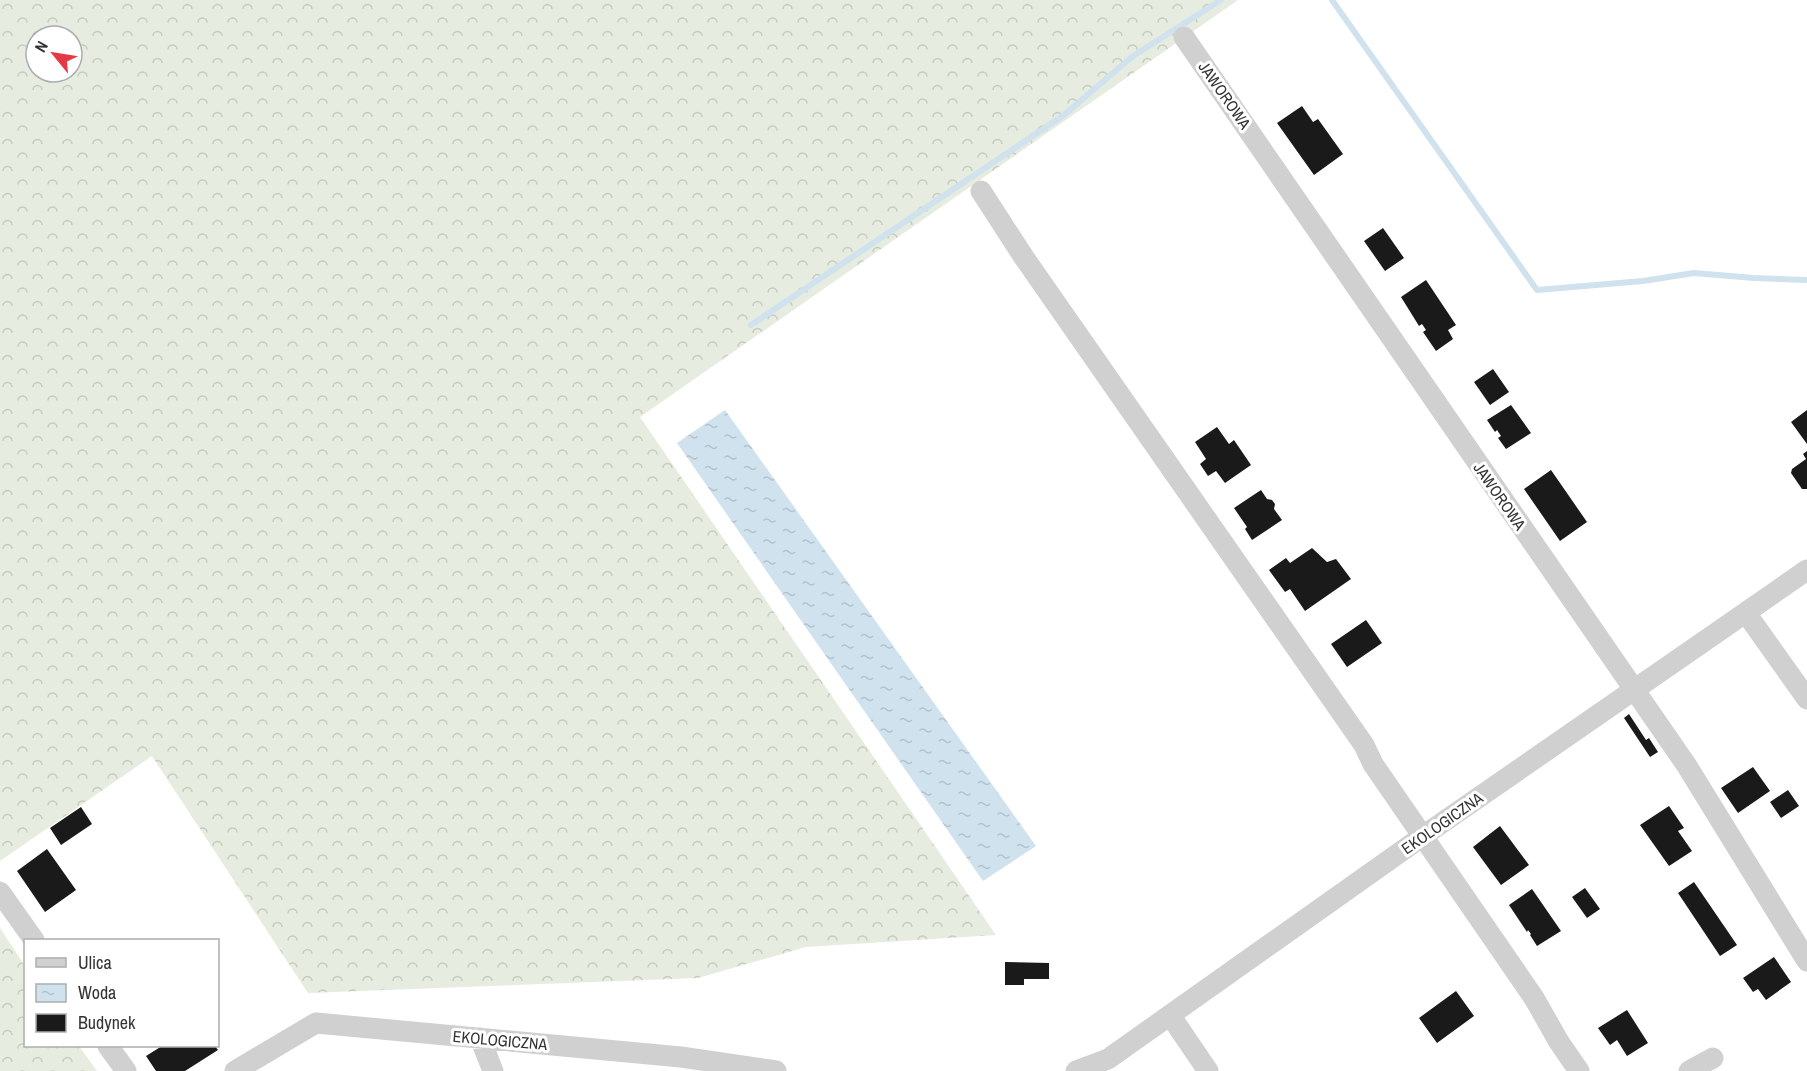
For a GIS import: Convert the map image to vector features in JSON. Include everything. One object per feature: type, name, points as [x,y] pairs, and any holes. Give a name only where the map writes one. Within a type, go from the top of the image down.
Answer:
[{"type":"street","name":"JAWOROWA","points":[[1184,37],[1687,766],[1807,961]]},
{"type":"street","points":[[981,191],[1023,256],[1364,745],[1373,764],[1534,998],[1558,1042],[1579,1071]]},
{"type":"street","name":"EKOLOGICZNA","points":[[1076,1071],[1108,1059],[1423,836],[1807,570]]},
{"type":"street","points":[[1746,613],[1807,699]]},
{"type":"street","points":[[0,892],[33,939]]},
{"type":"street","points":[[1170,1015],[1208,1071]]},
{"type":"street","name":"EKOLOGICZNA","points":[[235,1071],[316,1023],[480,1038],[708,1066],[776,1071]]},
{"type":"street","points":[[480,1038],[493,1071]]},
{"type":"street","points":[[109,1047],[126,1071]]},
{"type":"street","points":[[1689,1071],[1713,1058]]},
{"type":"green space","points":[[0,0],[1238,0],[640,417],[996,935],[806,947],[698,978],[308,993],[152,756],[0,861]]},
{"type":"green space","points":[[0,928],[24,964],[24,1047],[80,1047],[97,1071],[0,1071]]},
{"type":"water","points":[[725,410],[1036,846],[983,881],[677,443]]},
{"type":"building","points":[[1302,106],[1313,122],[1318,119],[1343,154],[1314,175],[1277,123]]},
{"type":"building","points":[[1383,228],[1404,258],[1385,271],[1364,241]]},
{"type":"building","points":[[1426,280],[1456,325],[1448,330],[1453,339],[1436,351],[1423,332],[1426,330],[1422,324],[1419,326],[1401,297]]},
{"type":"building","points":[[1493,369],[1509,392],[1490,405],[1474,382]]},
{"type":"building","points":[[1511,405],[1531,433],[1506,449],[1498,438],[1501,436],[1497,430],[1495,432],[1487,420]]},
{"type":"building","points":[[1807,410],[1807,444],[1791,422]]},
{"type":"building","points":[[1217,427],[1229,444],[1234,440],[1251,465],[1225,483],[1216,471],[1208,476],[1200,464],[1206,459],[1195,442]]},
{"type":"building","points":[[1807,451],[1807,489],[1802,489],[1791,473],[1792,469],[1806,459],[1803,454]]},
{"type":"building","points":[[1551,470],[1587,522],[1560,541],[1524,489]]},
{"type":"building","points":[[1261,490],[1267,499],[1272,500],[1275,504],[1274,509],[1282,520],[1252,540],[1245,529],[1247,527],[1234,508]]},
{"type":"building","points":[[1312,548],[1327,562],[1336,559],[1351,579],[1305,611],[1290,589],[1285,592],[1269,570],[1286,558],[1290,563]]},
{"type":"building","points":[[1366,620],[1382,643],[1347,667],[1331,644]]},
{"type":"building","points":[[1629,714],[1646,740],[1649,738],[1658,752],[1650,757],[1624,718]]},
{"type":"building","points":[[1753,767],[1770,791],[1738,813],[1721,788]]},
{"type":"building","points":[[1788,790],[1799,806],[1781,818],[1770,802]]},
{"type":"building","points":[[1669,806],[1684,828],[1678,831],[1692,851],[1669,866],[1640,825]]},
{"type":"building","points":[[81,807],[92,824],[61,845],[50,828]]},
{"type":"building","points":[[1500,826],[1529,865],[1501,885],[1473,847]]},
{"type":"building","points":[[47,849],[76,890],[45,912],[17,871]]},
{"type":"building","points":[[1694,882],[1737,945],[1720,956],[1678,893]]},
{"type":"building","points":[[1585,888],[1600,909],[1587,918],[1572,897]]},
{"type":"building","points":[[1532,889],[1561,931],[1537,946],[1531,934],[1528,930],[1527,932],[1509,905]]},
{"type":"building","points":[[1774,957],[1791,982],[1766,1000],[1758,989],[1753,992],[1743,978]]},
{"type":"building","points":[[1005,962],[1049,963],[1049,979],[1024,979],[1024,985],[1005,985]]},
{"type":"building","points":[[1456,991],[1474,1016],[1437,1043],[1419,1018]]},
{"type":"building","points":[[1627,1010],[1648,1043],[1627,1056],[1617,1040],[1610,1045],[1598,1028]]},
{"type":"building","points":[[160,1047],[216,1047],[218,1050],[185,1071],[156,1071],[146,1056]]},
{"type":"waterway","points":[[751,325],[1064,115],[1133,56],[1221,0]]},
{"type":"waterway","points":[[1332,0],[1537,290],[1643,281],[1694,273],[1807,280]]}]
